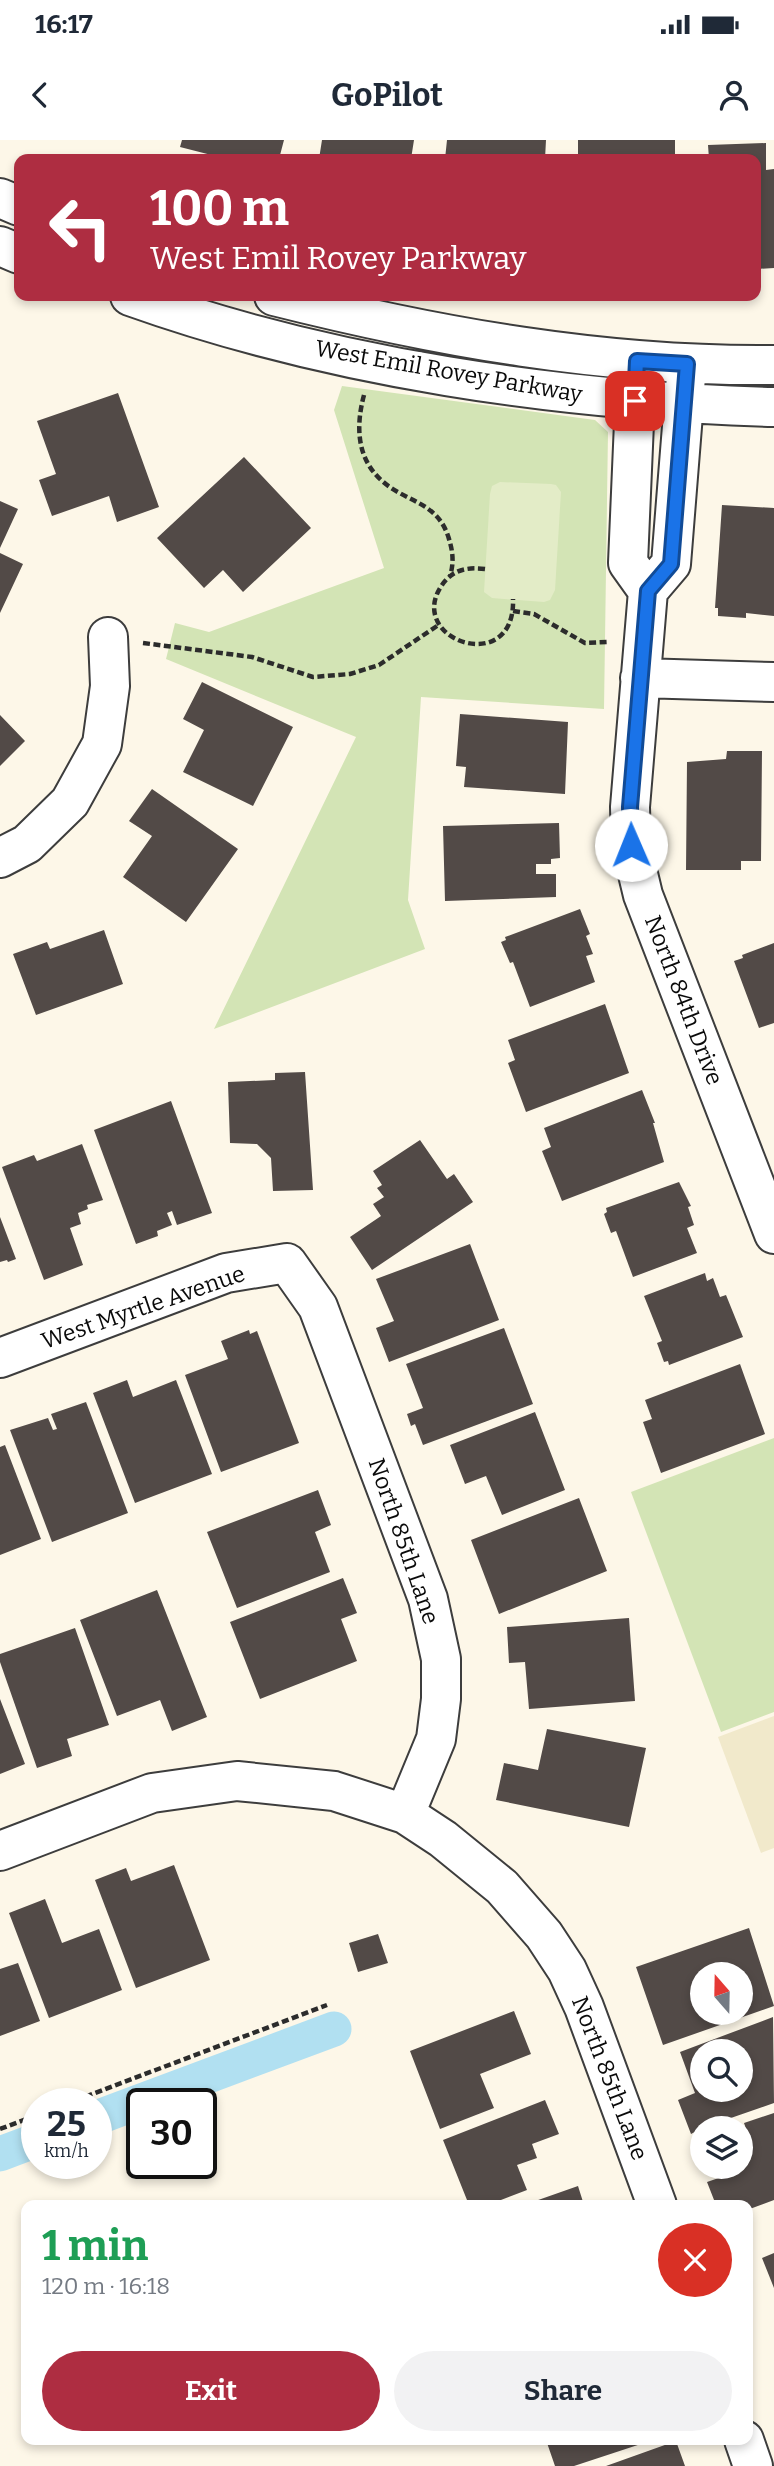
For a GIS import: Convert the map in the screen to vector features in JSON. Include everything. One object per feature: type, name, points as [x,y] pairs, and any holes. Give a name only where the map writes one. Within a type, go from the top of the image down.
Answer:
[{"type":"street","name":"West Emil Rovey Parkway","points":[[146,301],[210,321],[372,362],[491,383],[635,401],[774,407]]},
{"type":"street","name":"West Emil Rovey Parkway","points":[[297,301],[468,338],[637,361],[774,365]]},
{"type":"street","points":[[637,361],[628,563],[648,591],[671,564],[687,364]]},
{"type":"street","name":"North 84th Drive","points":[[648,591],[630,807],[635,870],[774,1234]]},
{"type":"street","points":[[0,858],[27,845],[70,802],[102,744],[110,686],[107,637]]},
{"type":"street","points":[[642,660],[774,682]]},
{"type":"street","name":"West Myrtle Avenue","points":[[0,1358],[226,1273],[287,1263]]},
{"type":"street","name":"North 85th Lane","points":[[287,1263],[318,1307],[428,1600],[439,1647],[441,1699],[436,1740],[405,1814],[443,1839],[502,1887],[544,1935],[568,1970],[655,2200]]},
{"type":"street","points":[[0,1851],[152,1793],[237,1781],[334,1791],[405,1814]]},
{"type":"street","points":[[746,2445],[754,2466]]},
{"type":"path","points":[[372,362],[359,416],[359,439],[366,460],[381,480],[436,514],[445,527],[453,565],[450,576],[436,597],[435,610],[440,625],[455,640],[480,645],[502,634],[513,611],[513,599]]},
{"type":"path","points":[[450,576],[460,570],[485,569]]},
{"type":"path","points":[[513,611],[534,614],[585,643],[642,660]]},
{"type":"path","points":[[107,637],[252,657],[313,677],[350,674],[379,666],[440,625]]},
{"type":"path","points":[[108,2088],[327,2005]]},
{"type":"path","points":[[0,2129],[21,2121]]},
{"type":"shaded area","points":[[774,1716],[774,1848],[761,1853],[718,1737]]},
{"type":"green space","points":[[342,386],[595,420],[608,432],[604,709],[421,697],[408,900],[425,949],[214,1029],[356,737],[166,659],[175,623],[209,632],[384,568],[334,410]]},
{"type":"green space","points":[[500,482],[551,484],[556,485],[561,492],[555,590],[550,600],[544,602],[492,598],[484,592],[490,494],[492,486]]},
{"type":"green space","points":[[774,1438],[774,1712],[721,1732],[631,1492]]},
{"type":"building","points":[[182,140],[284,140],[280,154],[207,154],[180,147]]},
{"type":"building","points":[[322,140],[414,140],[412,154],[320,154]]},
{"type":"building","points":[[447,140],[546,140],[545,154],[446,154]]},
{"type":"building","points":[[578,140],[675,140],[675,154],[578,154]]},
{"type":"building","points":[[766,143],[766,170],[774,169],[774,268],[761,269],[761,154],[709,154],[708,145]]},
{"type":"building","points":[[118,393],[159,507],[117,522],[109,496],[52,516],[39,480],[56,474],[37,421]]},
{"type":"building","points":[[244,457],[311,528],[243,592],[223,570],[204,588],[157,538]]},
{"type":"building","points":[[0,501],[18,509],[0,548]]},
{"type":"building","points":[[722,505],[774,508],[774,616],[746,613],[746,618],[718,616],[718,608],[715,608]]},
{"type":"building","points":[[0,553],[23,564],[0,613]]},
{"type":"building","points":[[202,682],[293,727],[253,806],[183,772],[204,730],[183,719]]},
{"type":"building","points":[[460,714],[568,722],[565,794],[464,787],[466,767],[456,766]]},
{"type":"building","points":[[0,715],[25,741],[0,766]]},
{"type":"building","points":[[727,751],[762,751],[761,861],[741,861],[741,870],[686,870],[687,762],[726,759]]},
{"type":"building","points":[[152,789],[238,849],[186,922],[123,877],[152,836],[129,821]]},
{"type":"building","points":[[559,823],[560,858],[551,859],[551,864],[536,864],[536,874],[556,874],[556,897],[445,901],[443,826]]},
{"type":"building","points":[[580,909],[590,934],[586,936],[593,954],[586,956],[595,982],[530,1007],[513,962],[510,963],[501,942],[506,940],[505,937]]},
{"type":"building","points":[[104,930],[123,984],[36,1015],[13,954],[47,942],[50,949]]},
{"type":"building","points":[[774,943],[774,1023],[759,1028],[734,961],[743,958],[742,955]]},
{"type":"building","points":[[605,1004],[629,1073],[526,1112],[508,1063],[515,1060],[508,1040]]},
{"type":"building","points":[[305,1072],[313,1190],[273,1191],[271,1158],[257,1144],[230,1143],[228,1082],[275,1080],[275,1073]]},
{"type":"building","points":[[642,1090],[655,1123],[664,1162],[562,1201],[542,1151],[551,1147],[544,1128]]},
{"type":"building","points":[[171,1101],[212,1213],[177,1225],[172,1211],[167,1213],[172,1225],[157,1231],[158,1236],[136,1244],[94,1130]]},
{"type":"building","points":[[420,1140],[447,1179],[454,1174],[473,1202],[372,1270],[350,1237],[381,1216],[373,1204],[384,1197],[377,1188],[382,1185],[373,1171]]},
{"type":"building","points":[[82,1144],[103,1200],[87,1205],[88,1209],[78,1213],[81,1224],[70,1228],[83,1265],[44,1280],[2,1167],[34,1155],[37,1161]]},
{"type":"building","points":[[679,1182],[691,1206],[688,1207],[694,1225],[687,1228],[697,1253],[633,1277],[616,1231],[611,1233],[604,1214],[607,1212],[606,1208]]},
{"type":"building","points":[[0,1217],[16,1259],[8,1262],[0,1262]]},
{"type":"building","points":[[470,1244],[499,1320],[389,1362],[376,1328],[394,1321],[376,1279]]},
{"type":"building","points":[[705,1273],[707,1281],[713,1278],[720,1297],[726,1295],[743,1337],[669,1365],[668,1361],[664,1362],[657,1343],[662,1341],[644,1296]]},
{"type":"building","points":[[504,1328],[533,1404],[423,1445],[415,1424],[411,1426],[407,1414],[423,1408],[406,1364]]},
{"type":"building","points":[[249,1330],[250,1334],[257,1331],[299,1443],[221,1472],[185,1375],[228,1359],[221,1341]]},
{"type":"building","points":[[740,1364],[765,1434],[661,1473],[643,1422],[652,1419],[645,1400]]},
{"type":"building","points":[[127,1380],[133,1397],[176,1380],[212,1474],[135,1503],[93,1393]]},
{"type":"building","points":[[86,1402],[128,1513],[52,1542],[10,1430],[48,1418],[53,1430],[57,1429],[51,1414]]},
{"type":"building","points":[[535,1412],[565,1490],[502,1515],[486,1476],[465,1484],[450,1445]]},
{"type":"building","points":[[5,1445],[41,1539],[0,1555],[0,1447]]},
{"type":"building","points":[[318,1490],[331,1525],[315,1532],[330,1572],[237,1608],[207,1532]]},
{"type":"building","points":[[579,1498],[607,1571],[499,1614],[471,1540]]},
{"type":"building","points":[[343,1578],[357,1613],[341,1619],[357,1661],[260,1699],[230,1622]]},
{"type":"building","points":[[157,1590],[207,1717],[172,1731],[160,1700],[117,1716],[80,1620]]},
{"type":"building","points":[[629,1618],[635,1701],[529,1709],[525,1662],[509,1663],[507,1627]]},
{"type":"building","points":[[75,1628],[109,1725],[67,1739],[72,1756],[37,1768],[0,1662],[0,1654]]},
{"type":"building","points":[[0,1699],[25,1764],[0,1774]]},
{"type":"building","points":[[547,1729],[646,1748],[629,1827],[496,1800],[504,1763],[538,1770]]},
{"type":"building","points":[[174,1865],[210,1960],[136,1988],[95,1880],[126,1868],[131,1881]]},
{"type":"building","points":[[45,1899],[62,1943],[99,1929],[122,1990],[49,2018],[9,1913]]},
{"type":"building","points":[[749,1928],[774,2006],[753,2013],[753,1962],[690,1962],[690,2025],[720,2025],[663,2045],[636,1967]]},
{"type":"building","points":[[378,1934],[388,1963],[358,1972],[349,1943]]},
{"type":"building","points":[[18,1963],[40,2021],[0,2036],[0,1969]]},
{"type":"building","points":[[514,2011],[531,2054],[480,2074],[494,2108],[440,2129],[410,2051]]},
{"type":"building","points":[[773,2017],[774,2103],[737,2116],[690,2116],[690,2131],[678,2100],[690,2095],[690,2102],[753,2102],[753,2039],[715,2039]]},
{"type":"building","points":[[690,2048],[690,2079],[680,2052]]},
{"type":"building","points":[[545,2100],[559,2134],[532,2144],[537,2158],[517,2165],[527,2190],[501,2200],[467,2200],[443,2140]]},
{"type":"building","points":[[774,2113],[774,2200],[753,2208],[753,2200],[714,2200],[707,2182],[716,2179],[753,2179],[753,2120]]},
{"type":"building","points":[[578,2186],[582,2200],[538,2200]]},
{"type":"building","points":[[774,2253],[774,2288],[762,2258]]},
{"type":"building","points":[[548,2445],[638,2445],[574,2466],[555,2466]]},
{"type":"building","points":[[665,2445],[677,2445],[685,2466],[606,2466]]},
{"type":"waterway","points":[[112,2112],[334,2029]]},
{"type":"waterway","points":[[0,2154],[21,2146]]},
{"type":"route","points":[[631,845],[630,807],[648,591],[671,564],[687,364],[637,361],[635,401]]}]
